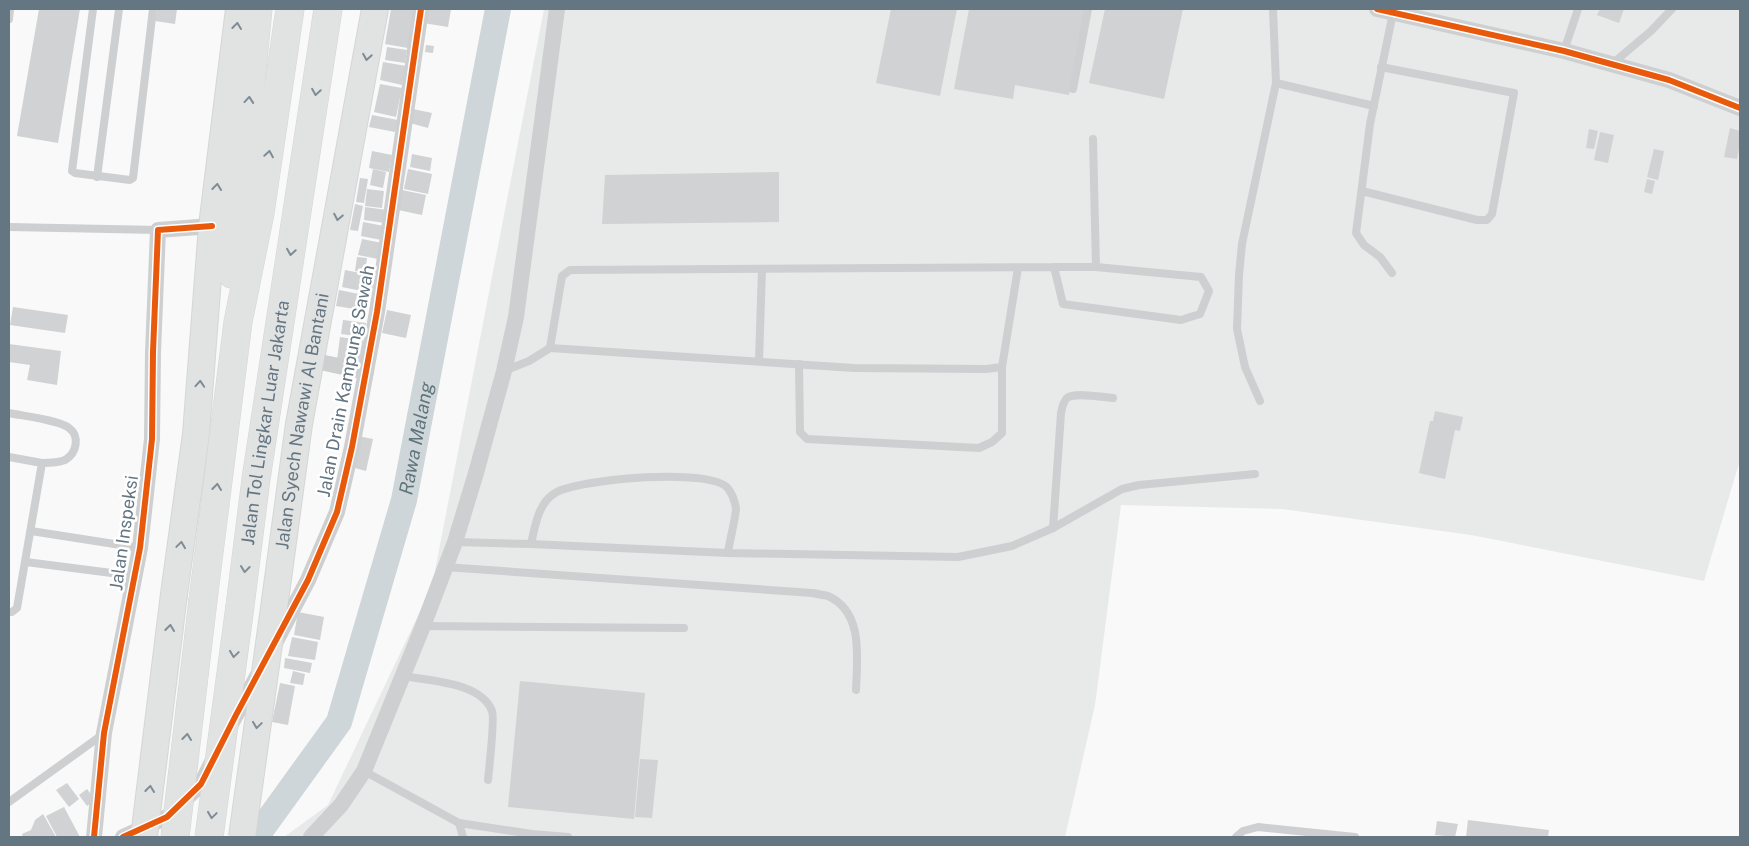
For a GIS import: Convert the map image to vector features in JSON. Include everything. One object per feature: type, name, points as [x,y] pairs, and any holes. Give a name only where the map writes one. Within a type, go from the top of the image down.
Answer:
[{"type":"highway","points":[[144,837],[196,434],[212,226],[239,9]]},
{"type":"highway","points":[[238,322],[230,292],[258,9]]},
{"type":"highway","points":[[175,837],[238,322],[260,213],[290,9]]},
{"type":"highway","name":"Jalan Syech Nawawi Al Bantani","points":[[242,837],[299,424],[375,9]]},
{"type":"highway","name":"Jalan Tol Lingkar Luar Jakarta","points":[[209,837],[256,479],[328,17]]},
{"type":"street","name":"Jalan Drain Kampung Sawah","points":[[123,837],[167,817],[201,784],[308,580],[337,512],[352,447],[377,312],[421,9]]},
{"type":"street","points":[[311,837],[340,805],[364,771],[423,626],[454,542],[476,474],[504,371],[516,317],[557,9]]},
{"type":"street","points":[[1385,11],[1428,18],[1612,64],[1669,80],[1740,108]]},
{"type":"street","points":[[158,230],[212,226]]},
{"type":"street","name":"Jalan Inspeksi","points":[[94,837],[104,733],[140,548],[152,440],[153,352],[158,230]]},
{"type":"street","points":[[311,360],[366,372]]},
{"type":"lane","points":[[9,19],[10,9]]},
{"type":"lane","points":[[93,9],[72,171],[97,177],[130,180],[133,178],[153,9]]},
{"type":"lane","points":[[97,177],[119,9]]},
{"type":"lane","points":[[1073,88],[1088,9]]},
{"type":"lane","points":[[1260,401],[1245,367],[1238,329],[1238,276],[1242,244],[1276,83],[1273,9]]},
{"type":"lane","points":[[1564,51],[1578,9]]},
{"type":"lane","points":[[1612,64],[1651,31],[1672,9]]},
{"type":"lane","points":[[1385,11],[1381,67],[1356,233],[1364,245],[1380,257],[1392,273]]},
{"type":"lane","points":[[1362,191],[1477,220],[1487,220],[1492,214],[1514,93],[1381,67]]},
{"type":"lane","points":[[1276,83],[1374,106]]},
{"type":"lane","points":[[1093,139],[1096,267]]},
{"type":"lane","points":[[9,226],[158,230]]},
{"type":"lane","points":[[550,348],[562,276],[570,270],[1018,268],[1054,267],[1096,267],[1200,277],[1209,291],[1200,314],[1181,320],[1063,304],[1054,267]]},
{"type":"lane","points":[[799,364],[800,432],[807,439],[979,448],[992,442],[1002,432],[1002,367],[1018,268]]},
{"type":"lane","points":[[759,361],[762,269]]},
{"type":"lane","points":[[504,371],[529,361],[550,348],[854,368],[986,369],[1002,367]]},
{"type":"lane","points":[[1053,528],[1061,413],[1064,402],[1068,397],[1074,395],[1113,398]]},
{"type":"lane","points":[[9,413],[68,426],[75,434],[76,444],[73,452],[66,459],[55,463],[42,463],[9,457]]},
{"type":"lane","points":[[9,612],[17,608],[42,463]]},
{"type":"lane","points":[[454,542],[728,553],[958,557],[1012,546],[1053,528],[1122,489],[1139,485],[1255,474]]},
{"type":"lane","points":[[531,544],[536,521],[542,507],[554,493],[608,480],[690,477],[716,480],[729,488],[736,508],[728,553]]},
{"type":"lane","points":[[31,531],[140,548]]},
{"type":"lane","points":[[26,562],[135,576]]},
{"type":"lane","points":[[445,567],[813,593],[828,596],[842,606],[855,625],[857,649],[856,690]]},
{"type":"lane","points":[[423,626],[684,628]]},
{"type":"lane","points":[[403,676],[465,687],[482,696],[493,712],[488,780]]},
{"type":"lane","points":[[9,802],[104,733]]},
{"type":"lane","points":[[364,771],[459,823],[532,834],[568,837]]},
{"type":"lane","points":[[459,823],[464,837]]},
{"type":"lane","points":[[1236,837],[1243,830],[1258,828],[1355,837]]},
{"type":"shaded area","points":[[544,9],[1740,9],[1740,460],[1704,581],[1471,535],[1282,509],[1121,505],[1095,705],[1065,837],[284,837],[328,805],[432,586]]},
{"type":"building","points":[[39,9],[80,9],[58,143],[17,136]]},
{"type":"building","points":[[157,9],[177,9],[175,24],[155,21]]},
{"type":"building","points":[[391,9],[415,9],[408,48],[385,44]]},
{"type":"building","points":[[425,9],[451,9],[448,27],[423,23]]},
{"type":"building","points":[[891,9],[957,9],[940,96],[876,83]]},
{"type":"building","points":[[969,9],[1085,9],[1069,95],[1015,85],[1013,99],[954,89]]},
{"type":"building","points":[[1105,9],[1183,9],[1164,99],[1089,83]]},
{"type":"building","points":[[1600,9],[1624,9],[1619,23],[1597,15]]},
{"type":"building","points":[[426,45],[434,46],[433,53],[425,52]]},
{"type":"building","points":[[387,47],[407,50],[405,63],[385,60]]},
{"type":"building","points":[[383,62],[406,66],[402,85],[380,80]]},
{"type":"building","points":[[380,84],[402,88],[396,117],[374,112]]},
{"type":"building","points":[[413,109],[432,113],[428,128],[410,123]]},
{"type":"building","points":[[372,115],[398,120],[395,132],[369,127]]},
{"type":"building","points":[[1730,128],[1740,131],[1737,159],[1724,157]]},
{"type":"building","points":[[1589,129],[1598,131],[1594,149],[1586,148]]},
{"type":"building","points":[[1600,132],[1614,135],[1608,163],[1594,160]]},
{"type":"building","points":[[1654,149],[1664,151],[1658,180],[1647,177]]},
{"type":"building","points":[[372,151],[392,155],[389,172],[369,168]]},
{"type":"building","points":[[412,154],[432,158],[430,171],[410,167]]},
{"type":"building","points":[[373,169],[386,172],[383,188],[370,185]]},
{"type":"building","points":[[408,169],[432,174],[428,194],[404,189]]},
{"type":"building","points":[[779,172],[779,222],[602,224],[605,175]]},
{"type":"building","points":[[360,178],[368,179],[364,203],[356,202]]},
{"type":"building","points":[[1647,179],[1655,181],[1652,194],[1644,192]]},
{"type":"building","points":[[367,189],[384,191],[382,208],[365,206]]},
{"type":"building","points":[[402,190],[426,195],[422,215],[398,210]]},
{"type":"building","points":[[355,204],[363,206],[358,231],[350,230]]},
{"type":"building","points":[[365,207],[387,210],[385,223],[364,220]]},
{"type":"building","points":[[363,222],[384,226],[381,240],[361,236]]},
{"type":"building","points":[[362,239],[382,243],[378,259],[358,255]]},
{"type":"building","points":[[357,257],[367,258],[365,273],[355,271]]},
{"type":"building","points":[[345,270],[375,276],[371,293],[342,287]]},
{"type":"building","points":[[339,290],[369,296],[366,311],[336,306]]},
{"type":"building","points":[[13,307],[68,315],[65,333],[10,325]]},
{"type":"building","points":[[387,310],[411,315],[406,338],[382,333]]},
{"type":"building","points":[[343,320],[366,323],[365,337],[341,334]]},
{"type":"building","points":[[340,337],[367,341],[364,364],[337,360]]},
{"type":"building","points":[[9,344],[61,351],[57,385],[27,380],[30,365],[9,362]]},
{"type":"building","points":[[1435,411],[1463,417],[1460,431],[1455,430],[1445,479],[1419,473],[1430,421],[1433,421]]},
{"type":"building","points":[[358,436],[373,439],[366,471],[351,467]]},
{"type":"building","points":[[298,612],[324,617],[320,640],[294,635]]},
{"type":"building","points":[[292,637],[318,642],[315,660],[288,656]]},
{"type":"building","points":[[285,658],[312,663],[310,673],[284,668]]},
{"type":"building","points":[[293,671],[305,674],[303,685],[290,683]]},
{"type":"building","points":[[520,681],[645,693],[634,819],[508,807]]},
{"type":"building","points":[[280,683],[295,686],[288,725],[272,722]]},
{"type":"building","points":[[640,759],[658,760],[652,818],[635,817]]},
{"type":"building","points":[[67,783],[79,799],[69,807],[56,790]]},
{"type":"building","points":[[87,789],[95,800],[87,806],[79,795]]},
{"type":"building","points":[[64,807],[80,837],[57,837],[46,816]]},
{"type":"building","points":[[43,814],[56,837],[23,837],[22,834],[31,830],[35,820]]},
{"type":"building","points":[[1468,820],[1549,830],[1548,837],[1466,837]]},
{"type":"building","points":[[1437,821],[1458,824],[1455,837],[1435,835]]},
{"type":"waterway","name":"Rawa Malang","points":[[256,837],[339,722],[404,500],[498,9]]},
{"type":"cycle path","points":[[123,837],[167,817],[201,784],[308,580],[337,512],[352,447],[377,312],[421,9]]},
{"type":"cycle path","points":[[1377,9],[1564,51],[1669,80],[1740,108]]},
{"type":"cycle path","points":[[94,837],[104,733],[140,548],[152,439],[158,230],[212,226]]}]
